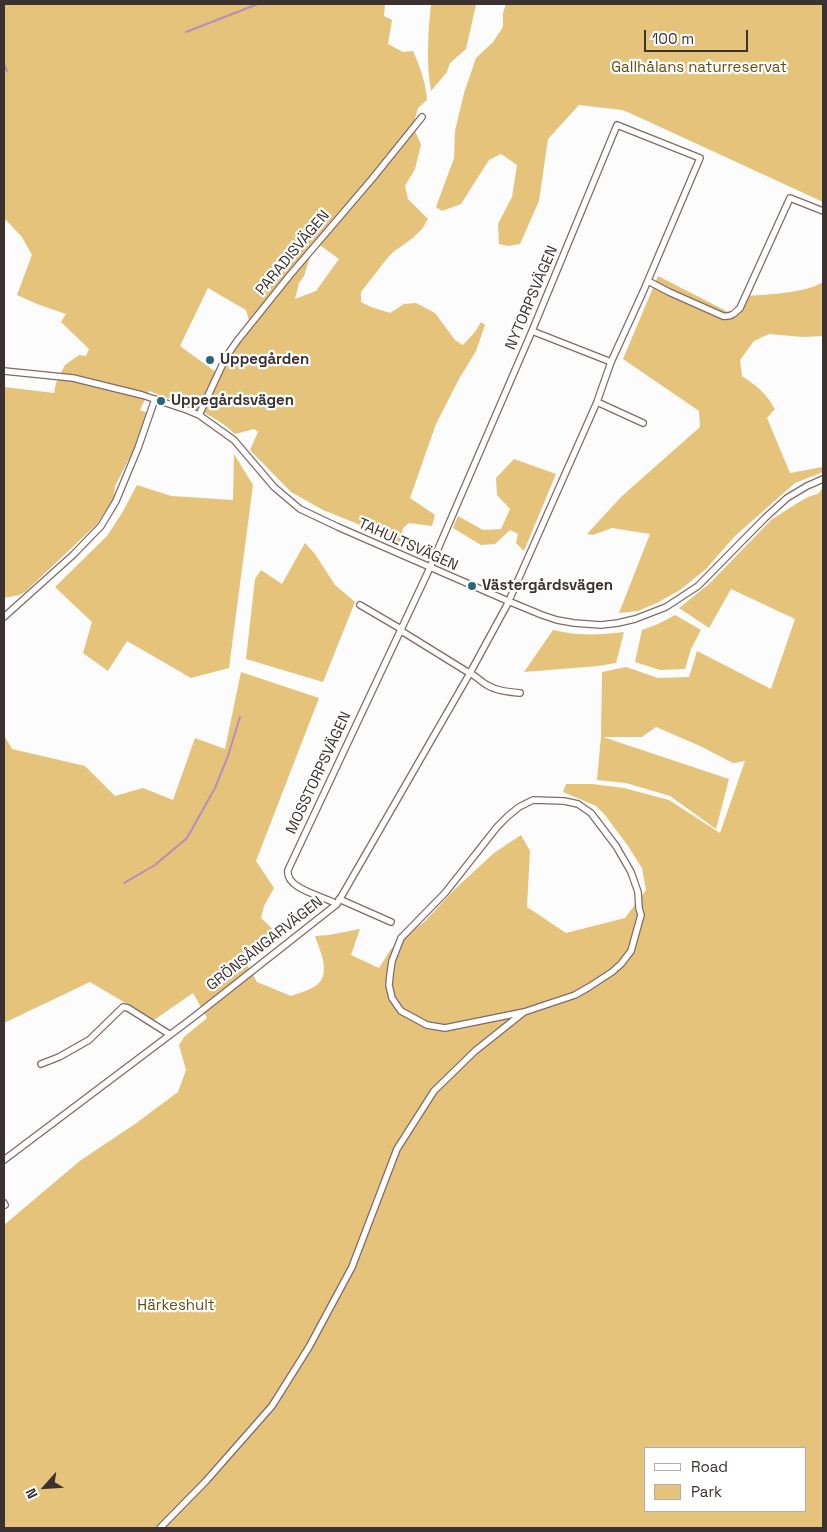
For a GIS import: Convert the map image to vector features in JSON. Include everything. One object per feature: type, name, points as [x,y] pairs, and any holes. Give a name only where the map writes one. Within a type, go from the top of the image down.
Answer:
[{"type":"street","name":"PARADISVÄGEN","points":[[199,415],[226,357],[237,341],[422,117]]},
{"type":"street","name":"NYTORPSVÄGEN","points":[[431,565],[532,331],[617,125],[700,158],[648,281]]},
{"type":"street","points":[[508,601],[597,402],[611,362],[648,281],[723,316],[735,314],[740,308],[790,198],[823,211]]},
{"type":"street","points":[[532,331],[611,362]]},
{"type":"street","name":"TAHULTSVÄGEN","points":[[4,371],[73,378],[102,384],[199,415],[234,440],[274,487],[300,508],[325,522],[431,565],[508,601],[557,620],[587,624],[601,625],[635,619],[653,613],[679,599],[698,586],[787,498],[823,479]]},
{"type":"street","points":[[4,617],[73,555],[101,526],[119,492],[138,448],[155,400]]},
{"type":"street","points":[[597,402],[643,423]]},
{"type":"street","name":"MOSSTORPSVÄGEN","points":[[338,902],[298,887],[287,876],[288,870],[431,565]]},
{"type":"street","name":"GRÖNSÅNGARVÄGEN","points":[[4,1160],[234,986],[338,902],[470,673],[508,601]]},
{"type":"street","points":[[360,605],[401,629],[488,686],[503,691],[520,693]]},
{"type":"street","points":[[160,1528],[206,1481],[272,1406],[299,1364],[352,1267],[397,1149],[434,1091],[475,1050],[524,1012],[575,995],[612,972],[631,951],[642,915],[639,908],[638,892],[631,872],[616,846],[592,813],[578,804],[564,801],[533,800],[519,806],[497,827],[445,893],[401,938],[392,961],[389,985],[392,998],[401,1011],[427,1025],[445,1028],[524,1012]]},
{"type":"street","points":[[338,902],[391,922]]},
{"type":"street","points":[[40,1064],[59,1057],[89,1040],[123,1007],[128,1008],[169,1034]]},
{"type":"green space","points":[[4,4],[385,4],[384,16],[392,20],[388,44],[403,52],[413,51],[425,87],[427,100],[418,108],[413,126],[421,145],[415,169],[405,186],[408,199],[428,219],[414,237],[392,253],[385,261],[361,292],[361,302],[390,313],[404,304],[416,303],[435,313],[455,340],[463,345],[481,322],[485,325],[476,351],[436,424],[410,498],[435,515],[432,526],[409,523],[403,528],[400,544],[383,534],[323,510],[291,492],[250,450],[258,432],[254,429],[235,434],[205,413],[149,391],[140,410],[148,413],[134,449],[115,486],[114,498],[97,524],[25,592],[4,598],[4,387],[54,393],[56,383],[65,365],[79,355],[86,356],[89,349],[61,322],[66,314],[17,295],[32,255],[22,237],[6,220],[4,222]],"holes":[[[314,241],[339,259],[316,291],[295,299],[299,283],[304,276],[313,248],[307,249]],[[208,288],[246,310],[250,324],[220,375],[180,346]]]},
{"type":"green space","points":[[431,4],[476,5],[466,49],[450,63],[447,72],[431,91],[428,48]]},
{"type":"green space","name":"Gallhålans naturreservat","points":[[506,4],[823,4],[823,202],[622,110],[579,105],[548,139],[539,201],[520,244],[509,246],[499,244],[498,224],[512,197],[517,165],[501,154],[489,160],[461,204],[442,211],[436,207],[454,158],[455,131],[464,93],[476,58],[493,42],[503,27],[503,13]]},
{"type":"green space","points":[[658,276],[732,314],[744,296],[796,291],[816,286],[823,282],[823,336],[803,337],[769,334],[754,341],[740,360],[742,376],[761,390],[775,409],[767,418],[790,473],[823,467],[823,472],[795,483],[735,536],[706,569],[680,590],[638,611],[619,613],[650,534],[612,528],[593,535],[587,534],[621,497],[700,427],[699,411],[623,359]]},
{"type":"green space","points":[[234,454],[253,485],[229,668],[191,678],[127,641],[108,671],[83,653],[92,622],[55,587],[107,536],[137,485],[171,496],[233,500]]},
{"type":"green space","points":[[514,459],[556,474],[524,551],[516,543],[518,534],[510,530],[495,544],[481,545],[453,528],[458,516],[483,530],[501,529],[510,509],[497,495],[496,478]]},
{"type":"green space","name":"Härkeshult","points":[[823,487],[823,1528],[4,1528],[4,1225],[81,1160],[135,1124],[178,1092],[186,1070],[179,1045],[184,1037],[207,1018],[193,993],[154,1020],[90,982],[4,1023],[4,735],[12,749],[85,766],[115,796],[143,788],[173,800],[195,738],[225,749],[241,672],[319,698],[256,861],[274,888],[264,906],[261,918],[279,935],[246,963],[257,982],[291,996],[314,987],[323,976],[322,956],[315,936],[360,929],[351,955],[379,968],[391,949],[425,921],[456,888],[494,853],[521,835],[530,851],[527,907],[566,933],[625,918],[646,890],[642,868],[605,815],[596,806],[563,792],[566,784],[592,784],[624,788],[669,800],[720,833],[745,761],[733,763],[656,727],[642,737],[603,737],[729,779],[716,829],[670,796],[626,783],[597,780],[601,737],[602,672],[626,667],[658,678],[689,677],[697,651],[771,689],[795,619],[731,589],[709,628],[679,608],[709,584],[771,520],[810,496],[818,494]]},
{"type":"green space","points":[[305,543],[315,554],[335,585],[355,602],[323,682],[246,659],[255,579],[261,570],[282,584]]},
{"type":"green space","points":[[675,615],[701,630],[691,649],[685,669],[660,670],[635,662],[642,630]]},
{"type":"green space","points":[[553,630],[588,634],[624,632],[616,663],[524,672]]},
{"type":"waterway","points":[[186,32],[258,4]]},
{"type":"waterway","points":[[4,64],[7,71]]},
{"type":"waterway","points":[[124,883],[155,865],[187,838],[215,788],[228,756],[240,717]]},
{"type":"place","name":"Uppegården","points":[[210,360]]},
{"type":"place","name":"Uppegårdsvägen","points":[[161,401]]},
{"type":"place","name":"Västergårdsvägen","points":[[472,586]]}]
